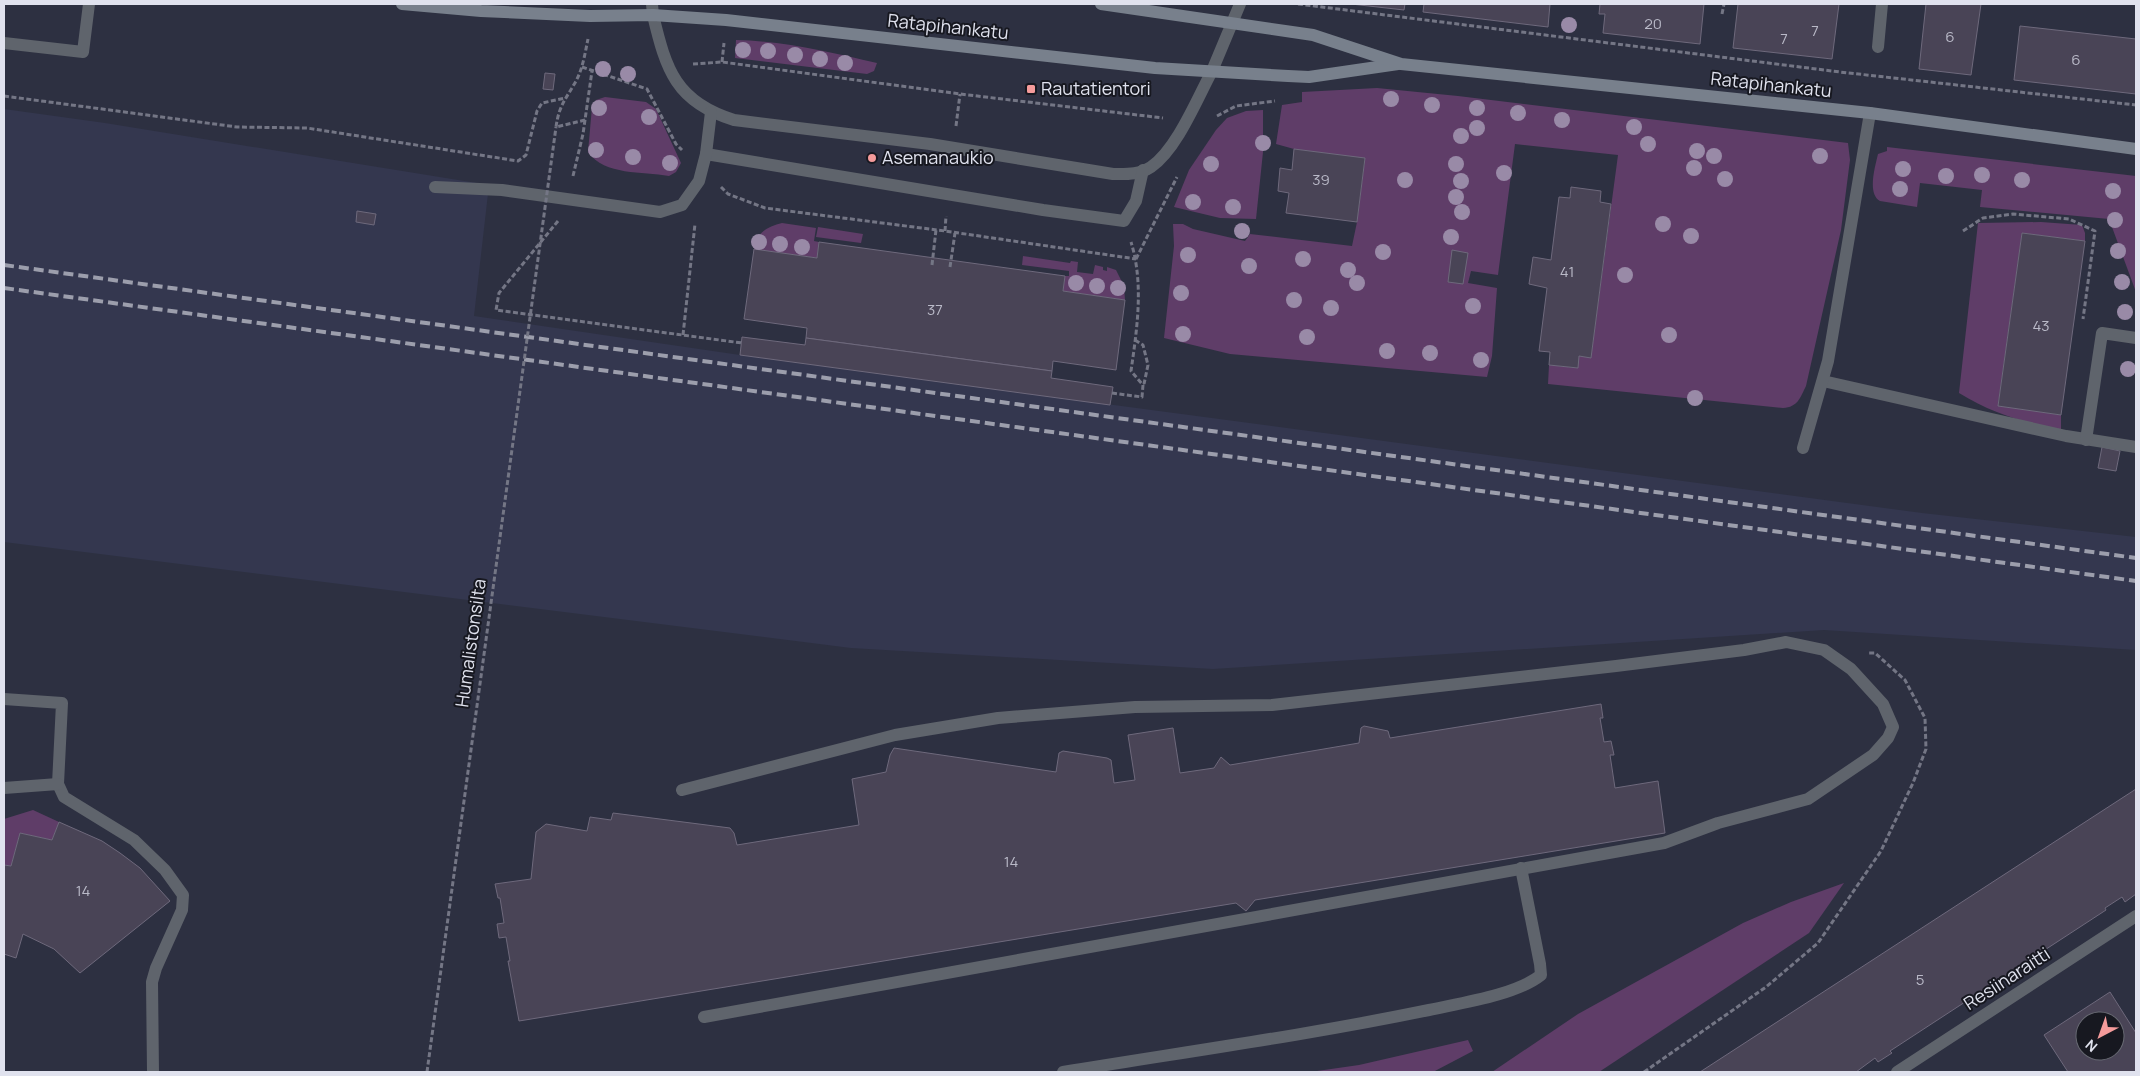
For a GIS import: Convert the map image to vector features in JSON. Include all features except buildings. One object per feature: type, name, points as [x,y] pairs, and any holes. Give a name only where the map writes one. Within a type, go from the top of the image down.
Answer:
[{"type":"main road","name":"Ratapihankatu","points":[[402,4],[560,15],[652,10],[1154,68],[1309,78],[1400,64]]},
{"type":"main road","name":"Ratapihankatu","points":[[1101,4],[1313,35],[1400,64],[1870,113],[2136,149]]},
{"type":"street","points":[[4,43],[83,52],[89,4]]},
{"type":"street","points":[[652,10],[661,51],[678,86],[711,112],[734,120],[930,144],[1113,174],[1131,174],[1150,167],[1164,154],[1186,123],[1212,71],[1240,4]]},
{"type":"street","points":[[1878,47],[1882,4]]},
{"type":"street","points":[[435,187],[502,190],[660,212],[682,205],[699,181],[706,154],[711,112]]},
{"type":"street","points":[[1803,448],[1828,361],[1870,113]]},
{"type":"street","points":[[706,154],[1043,210],[1124,221],[1136,201],[1143,170]]},
{"type":"street","points":[[2086,440],[2102,333],[2136,338]]},
{"type":"street","points":[[1822,381],[2086,440],[2136,446]]},
{"type":"street","points":[[682,790],[895,735],[998,718],[1135,707],[1272,705],[1626,665],[1744,650],[1786,642],[1824,650],[1851,669],[1883,704],[1893,727],[1888,738],[1873,755],[1808,799],[1718,823],[1664,842],[704,1017]]},
{"type":"street","points":[[4,699],[62,703],[58,784],[64,797],[134,840],[165,870],[183,895],[182,910],[156,968],[152,982],[153,1072]]},
{"type":"street","points":[[4,788],[58,784]]},
{"type":"street","points":[[1063,1072],[1363,1024],[1486,998],[1532,982],[1541,975],[1540,964],[1521,868]]},
{"type":"street","name":"Resiinaraitti","points":[[1897,1072],[2136,916]]},
{"type":"path","points":[[1298,4],[1830,71],[2136,105]]},
{"type":"path","points":[[1722,14],[1724,4]]},
{"type":"path","points":[[4,96],[237,127],[307,128],[518,161],[526,155],[537,111],[542,103],[566,98],[582,67],[589,35]]},
{"type":"path","points":[[647,90],[670,72],[694,64],[722,62],[960,94],[1147,115],[1186,123]]},
{"type":"path","points":[[582,67],[647,90],[676,144],[702,172],[728,194],[765,208],[1136,259]]},
{"type":"path","points":[[592,71],[585,120],[568,200],[561,218],[499,293],[496,310],[742,343]]},
{"type":"path","name":"Humalistonsilta","points":[[427,1072],[558,109],[566,98]]},
{"type":"path","points":[[1210,122],[1221,112],[1236,106],[1262,101],[1283,100]]},
{"type":"path","points":[[556,127],[585,120]]},
{"type":"path","points":[[1143,385],[1130,371],[1139,288],[1136,259],[1180,172]]},
{"type":"path","points":[[1963,231],[1983,218],[2013,214],[2069,219],[2095,231]]},
{"type":"path","points":[[932,265],[936,230]]},
{"type":"path","points":[[950,267],[955,233]]},
{"type":"path","points":[[683,335],[692,252]]},
{"type":"path","points":[[1112,393],[1142,397],[1148,365],[1143,346],[1134,340]]},
{"type":"path","points":[[1644,1072],[1766,987],[1818,943],[1881,851],[1913,783],[1926,749],[1925,718],[1904,680],[1874,653],[1824,650]]},
{"type":"shaded area","points":[[736,40],[789,45],[877,63],[874,71],[867,74],[735,58]]},
{"type":"shaded area","points":[[1377,88],[1848,143],[1850,160],[1841,230],[1806,386],[1798,401],[1792,406],[1783,408],[1548,384],[1549,365],[1577,368],[1579,356],[1591,357],[1618,155],[1515,144],[1498,275],[1471,271],[1468,283],[1497,288],[1492,356],[1487,377],[1230,354],[1164,338],[1174,246],[1173,224],[1183,224],[1193,229],[1245,241],[1250,234],[1352,246],[1365,159],[1294,149],[1276,144],[1282,105],[1302,102],[1302,92]]},
{"type":"shaded area","points":[[605,97],[646,102],[656,109],[681,163],[676,172],[669,176],[625,171],[614,169],[595,160],[588,152],[592,107],[596,100]]},
{"type":"shaded area","points":[[4,109],[105,123],[489,185],[474,316],[740,355],[1922,513],[2136,537],[2136,650],[1824,630],[1213,669],[851,648],[4,542]]},
{"type":"shaded area","points":[[1263,110],[1263,152],[1256,219],[1220,218],[1174,207],[1189,170],[1216,130],[1227,118],[1246,111]]},
{"type":"shaded area","points":[[1887,147],[2136,176],[2136,292],[2109,219],[1980,207],[1982,190],[1920,183],[1917,207],[1880,201],[1874,193],[1874,173],[1878,154],[1887,151]]},
{"type":"shaded area","points":[[2041,222],[2082,225],[2085,241],[2022,233],[1998,405],[2061,415],[2061,430],[2034,424],[1984,407],[1959,393],[1978,223]]},
{"type":"shaded area","points":[[782,223],[816,228],[814,241],[819,242],[817,258],[754,250],[756,239],[759,235],[772,226]]},
{"type":"shaded area","points":[[818,227],[863,234],[861,243],[816,237]]},
{"type":"shaded area","points":[[1023,256],[1070,263],[1071,261],[1078,262],[1077,272],[1093,274],[1095,265],[1103,267],[1103,270],[1107,271],[1107,267],[1116,270],[1124,286],[1125,300],[1063,291],[1065,276],[1069,276],[1069,271],[1022,265]]},
{"type":"shaded area","points":[[33,810],[59,822],[52,840],[20,833],[11,866],[4,865],[4,819]]},
{"type":"shaded area","points":[[1844,883],[1809,933],[1599,1072],[1492,1072],[1578,1014],[1743,923],[1791,902]]},
{"type":"shaded area","points":[[1468,1040],[1473,1051],[1433,1072],[1310,1072],[1359,1065]]},
{"type":"railway","points":[[4,265],[2136,558]]},
{"type":"railway","points":[[4,288],[2136,581]]},
{"type":"place","name":"Rautatientori","points":[[1031,89]]},
{"type":"place","name":"Asemanaukio","points":[[872,158]]}]
